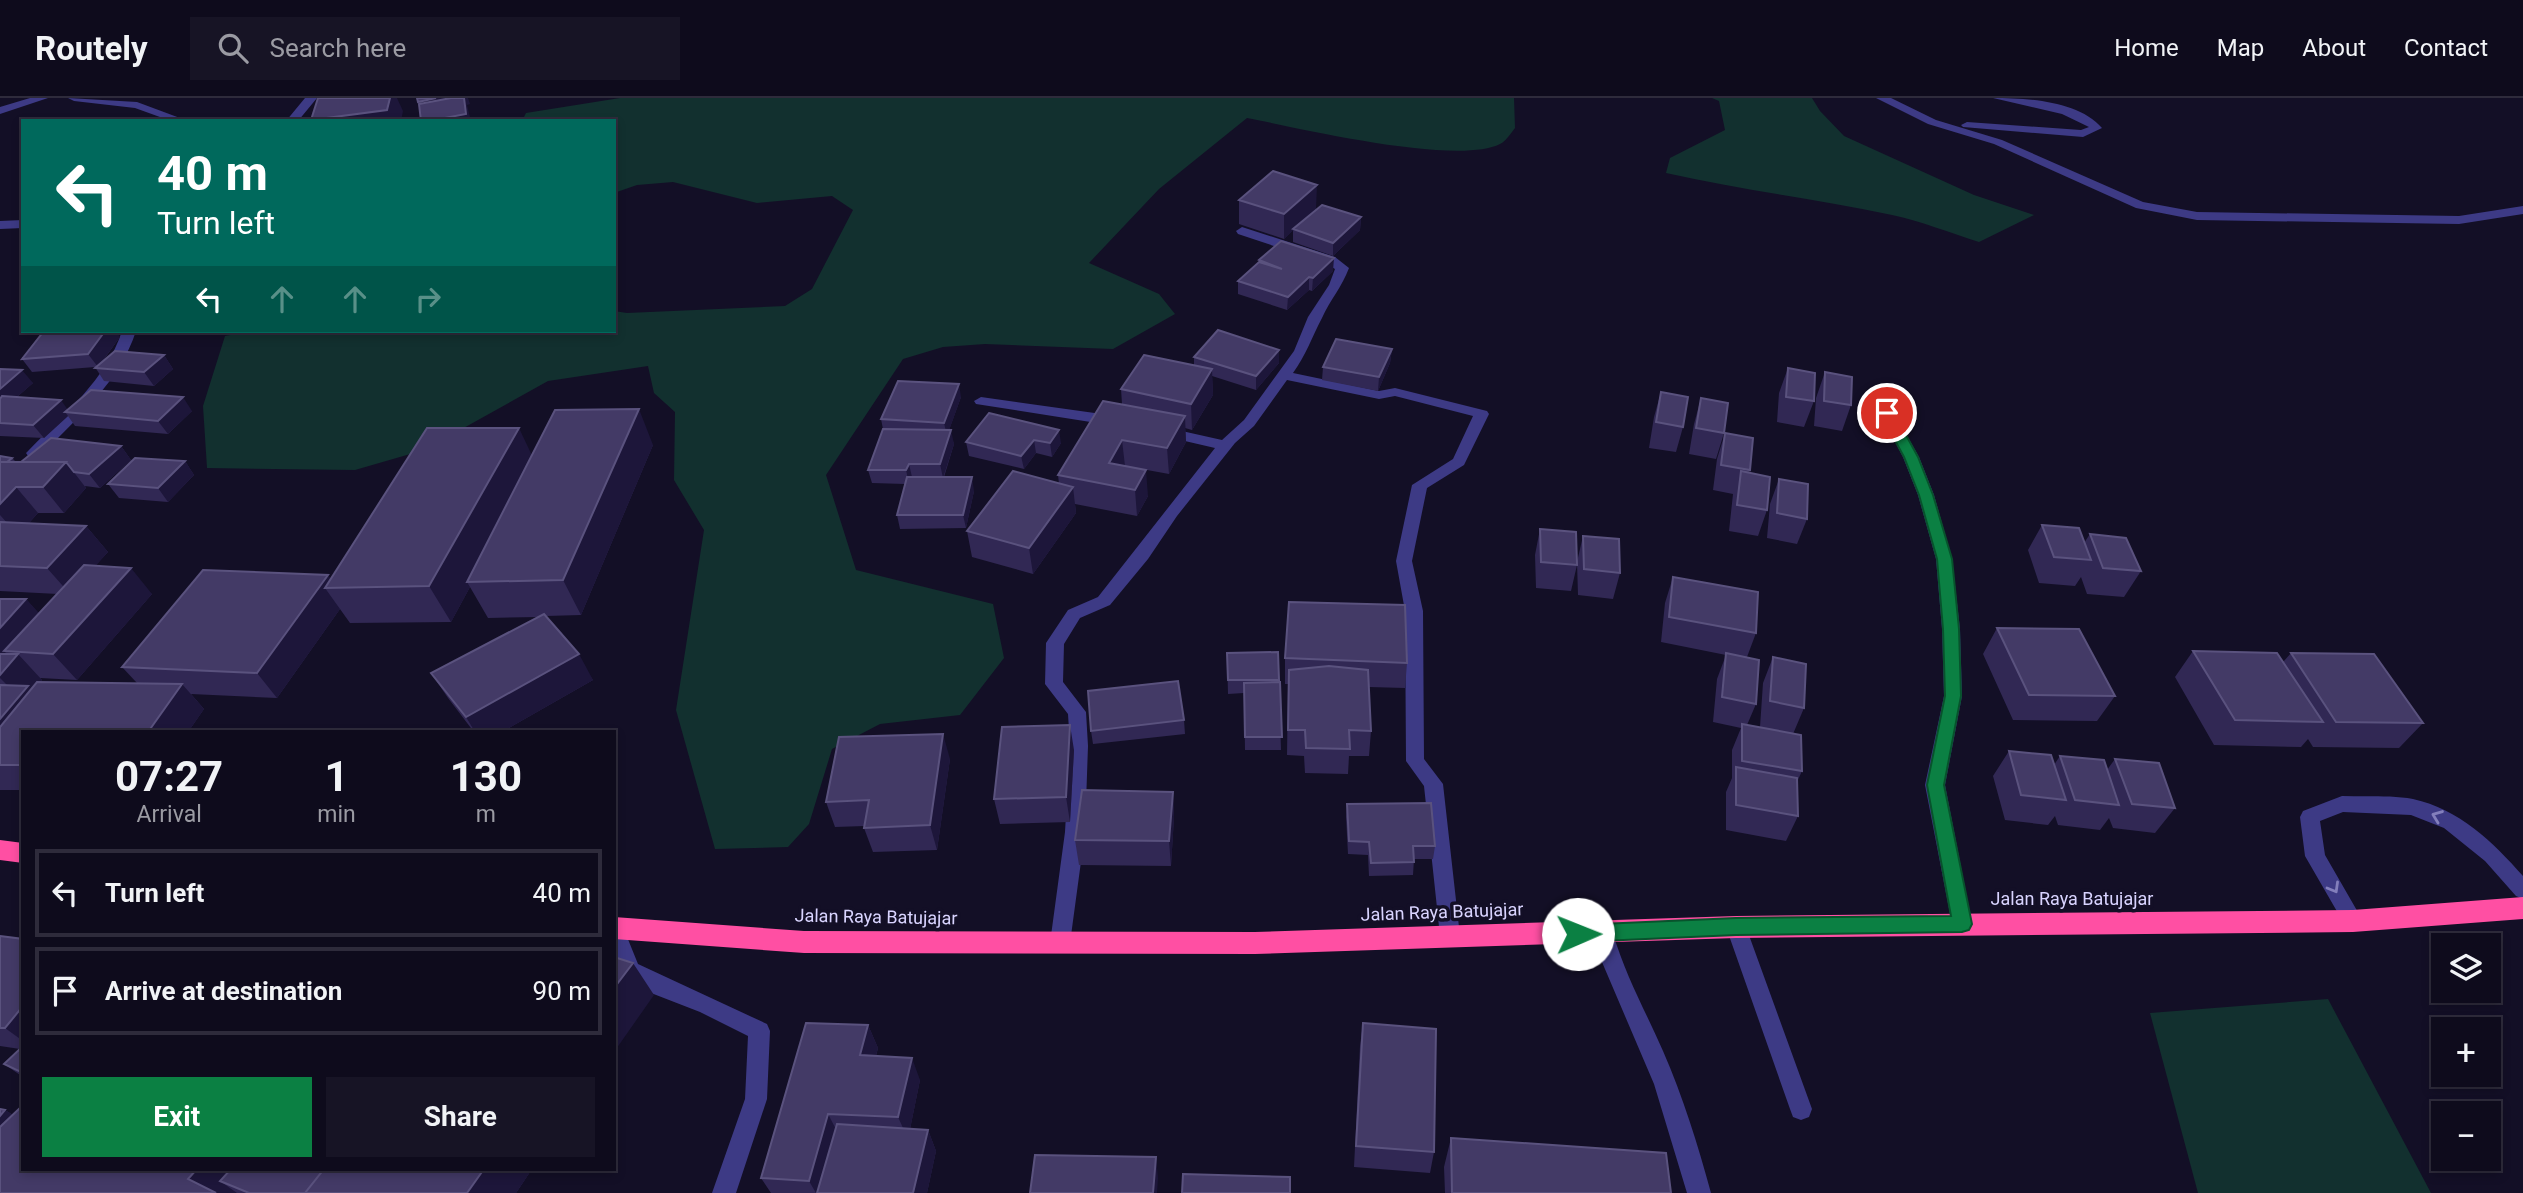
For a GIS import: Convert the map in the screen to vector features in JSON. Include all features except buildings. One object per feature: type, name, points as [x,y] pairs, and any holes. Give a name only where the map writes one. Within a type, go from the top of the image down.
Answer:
[{"type":"highway","points":[[0,850],[21,853]]},
{"type":"highway","name":"Jalan Raya Batujajar","points":[[616,928],[804,942],[1255,943],[1603,933],[1736,926],[2353,921],[2523,908]]},
{"type":"street","points":[[0,111],[42,98]]},
{"type":"street","points":[[74,98],[137,105],[176,119]]},
{"type":"street","points":[[294,119],[311,98]]},
{"type":"street","points":[[1882,98],[1932,122],[1998,142],[2140,205],[2197,216],[2459,220],[2523,210]]},
{"type":"street","points":[[1932,122],[2083,134],[2096,128],[2092,121],[2074,114],[1999,98]]},
{"type":"street","points":[[0,225],[21,224]]},
{"type":"street","points":[[1060,943],[1075,832],[1079,746],[1077,712],[1054,684],[1055,643],[1074,614],[1104,601],[1226,446],[1249,423],[1301,351],[1315,317],[1336,285],[1342,268],[1330,260],[1242,231]]},
{"type":"street","points":[[0,497],[38,460],[34,453],[93,391],[114,363],[128,333]]},
{"type":"street","points":[[1284,375],[1379,395],[1395,392],[1482,414],[1459,462],[1420,485],[1404,561],[1414,611],[1415,761],[1433,784],[1450,936]]},
{"type":"street","points":[[981,401],[1094,416],[1226,446]]},
{"type":"street","points":[[1887,413],[1911,457],[1926,495],[1944,559],[1951,629],[1953,696],[1935,785],[1962,924]]},
{"type":"street","points":[[2353,921],[2315,856],[2310,817],[2342,804],[2412,807],[2451,822],[2492,855],[2523,890]]},
{"type":"street","points":[[1736,926],[1801,1108]]},
{"type":"street","points":[[616,933],[630,970],[659,986],[708,1004],[759,1031],[757,1098],[724,1193]]},
{"type":"street","points":[[1603,933],[1608,954],[1666,1089],[1689,1152],[1699,1193]]},
{"type":"green space","points":[[620,98],[1514,98],[1515,128],[1500,144],[1479,150],[1450,151],[1377,143],[1247,118],[1159,189],[1089,263],[1159,294],[1175,314],[1113,349],[985,344],[943,347],[903,359],[826,475],[856,570],[993,604],[1004,658],[960,715],[880,724],[832,749],[809,824],[788,847],[715,849],[676,710],[704,530],[674,480],[675,412],[654,393],[648,366],[548,381],[424,450],[355,470],[207,468],[203,406],[225,336],[241,333],[616,333],[616,311],[785,306],[812,289],[853,210],[832,196],[757,203],[673,182],[637,185],[616,192],[616,119],[523,119],[526,113]]},
{"type":"green space","points":[[1712,98],[1812,98],[1820,111],[1844,136],[1974,195],[2034,215],[1979,242],[1892,215],[1666,173],[1670,158],[1725,130],[1719,101]]},
{"type":"green space","points":[[2328,999],[2431,1193],[2198,1193],[2150,1013]]},
{"type":"route","points":[[1578,934],[1736,926],[1962,924],[1935,785],[1953,696],[1951,629],[1944,559],[1926,495],[1911,457],[1887,413]]}]
